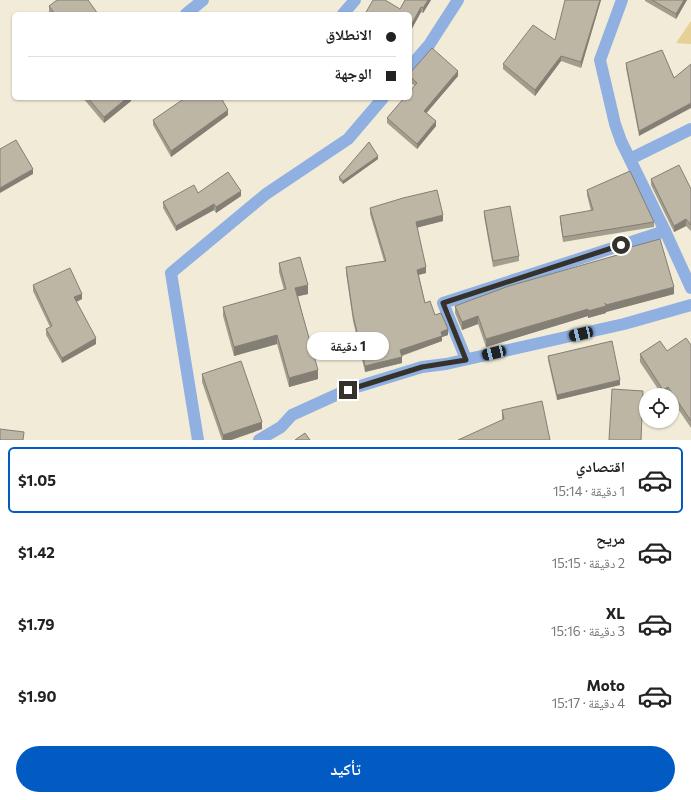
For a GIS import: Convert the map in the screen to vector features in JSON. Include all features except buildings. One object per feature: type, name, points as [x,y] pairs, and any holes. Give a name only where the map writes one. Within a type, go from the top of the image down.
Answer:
[{"type":"street","points":[[188,12],[203,0]]},
{"type":"street","points":[[345,12],[354,0]]},
{"type":"street","points":[[412,65],[441,29],[458,0]]},
{"type":"street","points":[[622,0],[600,60],[615,124],[630,159],[666,231],[691,288]]},
{"type":"street","points":[[198,440],[171,273],[266,194],[348,139],[381,100]]},
{"type":"street","points":[[630,159],[691,129]]},
{"type":"street","points":[[466,360],[443,303],[666,231]]},
{"type":"street","points":[[259,440],[281,428],[292,415],[348,390],[422,367],[466,360],[624,324],[691,305]]},
{"type":"shaded area","points":[[691,21],[691,44],[676,43]]},
{"type":"route","points":[[348,390],[381,378],[422,367],[466,360],[443,303],[621,245]]}]
